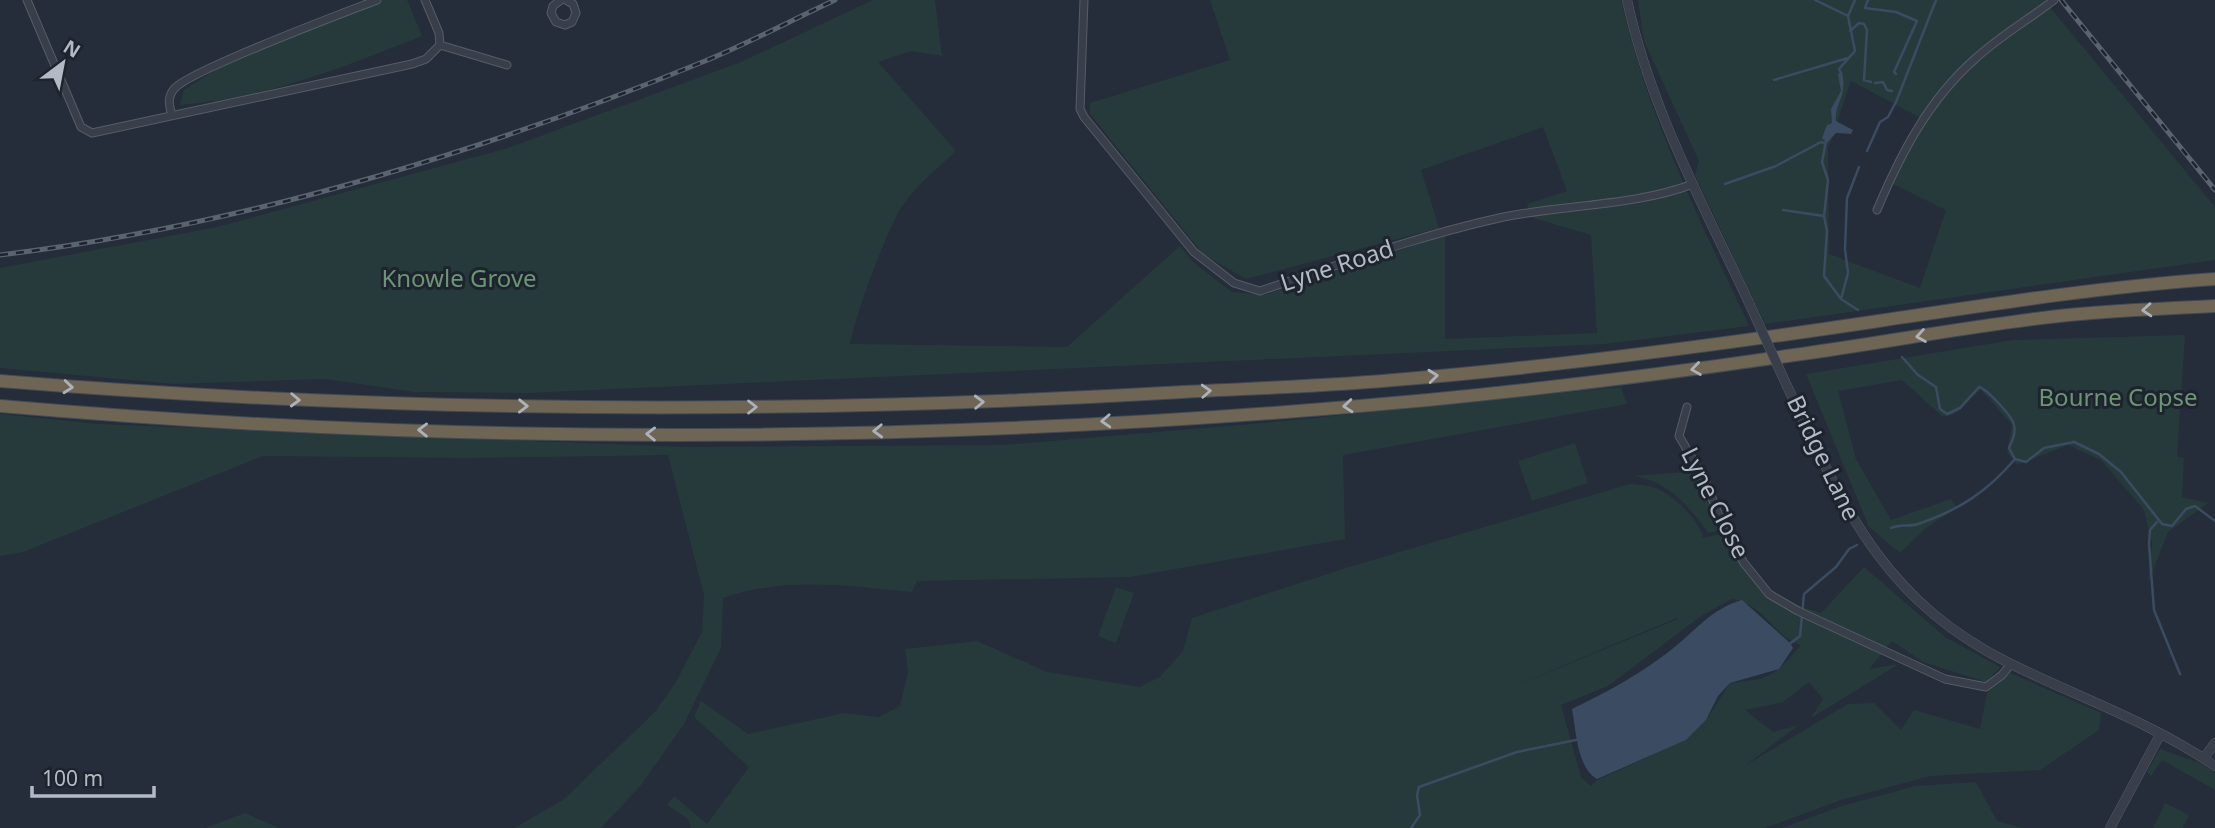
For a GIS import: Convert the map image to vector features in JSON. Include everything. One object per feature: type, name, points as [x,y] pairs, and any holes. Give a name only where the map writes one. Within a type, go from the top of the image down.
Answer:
[{"type":"highway","points":[[0,381],[270,399],[574,408],[816,407],[1063,399],[1419,378],[1626,355],[2123,286],[2215,279]]},
{"type":"highway","points":[[0,406],[398,430],[757,434],[973,428],[1302,410],[1443,398],[1638,376],[2061,315],[2215,306]]},
{"type":"street","points":[[27,0],[83,130],[97,132],[245,102],[426,59],[439,45],[439,33],[425,0]]},
{"type":"street","points":[[172,115],[169,98],[175,87],[218,66],[377,0]]},
{"type":"street","name":"Lyne Road","points":[[1084,0],[1080,109],[1084,117],[1194,252],[1234,283],[1260,290],[1464,226],[1533,212],[1661,194],[1693,184]]},
{"type":"street","name":"Bridge Lane","points":[[1627,0],[1641,56],[1662,115],[1693,184],[1852,520],[1886,569],[1941,620],[1979,647],[2160,735],[2215,765]]},
{"type":"street","points":[[1877,210],[1911,135],[1927,113],[1973,60],[2051,2]]},
{"type":"street","points":[[439,45],[507,65]]},
{"type":"street","name":"Lyne Close","points":[[1687,407],[1679,436],[1706,482],[1724,529],[1744,563],[1769,594],[1806,615],[1945,679],[1986,687],[2011,663]]},
{"type":"street","points":[[2110,828],[2160,735]]},
{"type":"street","points":[[2204,758],[2215,743]]},
{"type":"green space","points":[[383,0],[407,0],[422,36],[334,70],[273,89],[212,102],[180,105],[184,90],[220,67]]},
{"type":"green space","name":"Knowle Grove","points":[[873,0],[935,0],[942,56],[911,51],[878,62],[956,151],[916,189],[897,215],[870,279],[850,344],[1067,347],[1180,246],[1194,263],[1232,292],[1265,295],[1445,235],[1445,339],[1597,333],[1591,235],[1530,217],[1527,204],[1567,191],[1543,127],[1421,170],[1439,228],[1246,279],[1203,254],[1090,114],[1090,103],[1230,60],[1210,0],[1621,0],[1645,85],[1660,126],[1749,326],[1604,344],[527,393],[415,392],[325,379],[174,384],[0,368],[0,268],[217,227],[508,148],[741,62]]},
{"type":"green space","points":[[1638,0],[2044,0],[2215,207],[2215,260],[1765,324],[1695,175],[1699,161],[1644,41]],"holes":[[[1851,81],[1921,118],[1893,184],[1946,210],[1920,288],[1829,254],[1828,149]]]},
{"type":"green space","name":"Bourne Copse","points":[[2185,335],[2177,457],[2184,458],[2182,497],[2208,503],[2168,532],[2148,583],[2152,543],[2144,510],[2101,460],[2068,445],[2017,465],[2007,452],[2012,425],[1981,390],[1959,411],[1948,416],[1942,416],[1902,380],[1838,391],[1856,459],[1891,520],[1951,499],[1957,508],[1926,528],[1900,553],[1869,527],[1806,374],[2013,340]]},
{"type":"green space","points":[[1621,387],[1627,404],[1343,455],[1345,539],[1130,577],[917,581],[912,592],[841,585],[794,585],[747,591],[723,598],[721,648],[684,724],[641,785],[601,828],[514,828],[563,800],[655,712],[676,682],[702,632],[704,595],[668,455],[466,458],[263,456],[23,552],[0,556],[0,414],[98,424],[685,447],[1003,445],[1274,422]]},
{"type":"green space","points":[[1575,443],[1588,483],[1532,501],[1518,461]]},
{"type":"green space","points":[[1697,471],[1721,530],[1708,533],[1693,513],[1667,489],[1633,476]]},
{"type":"green space","points":[[1630,484],[1652,487],[1664,492],[1685,510],[1697,524],[1703,538],[1720,534],[1763,594],[1821,613],[1864,567],[1945,637],[2000,667],[1986,682],[1923,662],[1892,641],[1869,669],[1899,664],[1811,718],[1823,699],[1809,682],[1783,702],[1745,710],[1773,732],[1799,725],[1746,765],[1848,704],[1874,703],[1901,730],[1914,710],[1980,729],[1987,693],[2010,673],[2101,713],[2099,730],[2040,770],[1930,776],[1841,800],[1765,828],[691,828],[688,819],[667,805],[674,796],[707,824],[749,767],[694,717],[701,701],[748,734],[844,713],[879,717],[900,706],[908,672],[905,649],[977,641],[1047,672],[1140,687],[1160,677],[1183,651],[1192,618],[1346,568]],"holes":[[[1732,599],[1752,606],[1783,635],[1801,645],[1772,674],[1755,680],[1730,683],[1706,720],[1686,740],[1597,780],[1591,786],[1581,777],[1561,705],[1608,686],[1701,616]],[[1677,618],[1678,619],[1483,699]]]},
{"type":"green space","points":[[1116,587],[1134,593],[1116,643],[1098,636]]},
{"type":"green space","points":[[2160,749],[2202,764],[2215,773],[2215,790],[2162,760],[2151,776],[2147,772]]},
{"type":"green space","points":[[1976,782],[1997,821],[2022,828],[1781,828],[1842,806],[1915,786]]},
{"type":"green space","points":[[2165,803],[2189,815],[2183,828],[2153,828]]},
{"type":"green space","points":[[245,813],[279,828],[205,828]]},
{"type":"water","points":[[1842,72],[1843,88],[1836,121],[1853,130],[1851,134],[1836,133],[1827,143],[1822,138],[1827,125],[1832,123],[1831,109],[1841,91],[1838,74]]},
{"type":"water","points":[[1742,600],[1793,648],[1779,669],[1730,683],[1718,696],[1706,720],[1686,740],[1597,779],[1590,774],[1581,758],[1572,709],[1635,675],[1671,650],[1712,615]]},
{"type":"waterway","points":[[1815,0],[1848,16],[1855,51],[1839,69],[1841,73]]},
{"type":"waterway","points":[[1848,16],[1855,0]]},
{"type":"waterway","points":[[1868,0],[1865,8],[1896,12],[1917,21],[1894,72],[1896,74]]},
{"type":"waterway","points":[[1867,151],[1880,122],[1888,117],[1896,102],[1936,0]]},
{"type":"waterway","points":[[1850,31],[1859,23],[1864,24],[1867,30],[1864,80],[1871,82]]},
{"type":"waterway","points":[[1774,80],[1848,58]]},
{"type":"waterway","points":[[1875,83],[1883,82],[1887,90],[1892,91]]},
{"type":"waterway","points":[[1826,141],[1822,162],[1828,180],[1824,216],[1827,231],[1824,276],[1841,299],[1858,310]]},
{"type":"waterway","points":[[1725,184],[1776,166],[1821,142],[1824,143]]},
{"type":"waterway","points":[[1841,299],[1848,273],[1845,249],[1847,198],[1859,167]]},
{"type":"waterway","points":[[1783,210],[1824,216]]},
{"type":"waterway","points":[[1902,357],[1918,375],[1936,387],[1940,409],[1947,414],[1960,408],[1979,387],[1988,393],[2013,421],[2014,431],[2009,448],[2015,459]]},
{"type":"waterway","points":[[2015,459],[2026,462],[2044,448],[2074,442],[2099,454],[2121,472],[2162,524],[2172,526],[2186,509],[2195,506],[2215,521]]},
{"type":"waterway","points":[[1891,528],[1918,524],[1947,513],[1983,490],[2015,459]]},
{"type":"waterway","points":[[2157,522],[2150,530],[2149,544],[2154,610],[2180,674]]},
{"type":"waterway","points":[[1788,645],[1800,636],[1804,594],[1836,567],[1849,549],[1857,545]]},
{"type":"waterway","points":[[1411,828],[1420,815],[1417,795],[1419,787],[1517,752],[1581,739]]},
{"type":"railway","points":[[0,255],[181,225],[359,182],[447,155],[620,95],[705,61],[835,0]]},
{"type":"railway","points":[[2061,0],[2215,190]]}]
